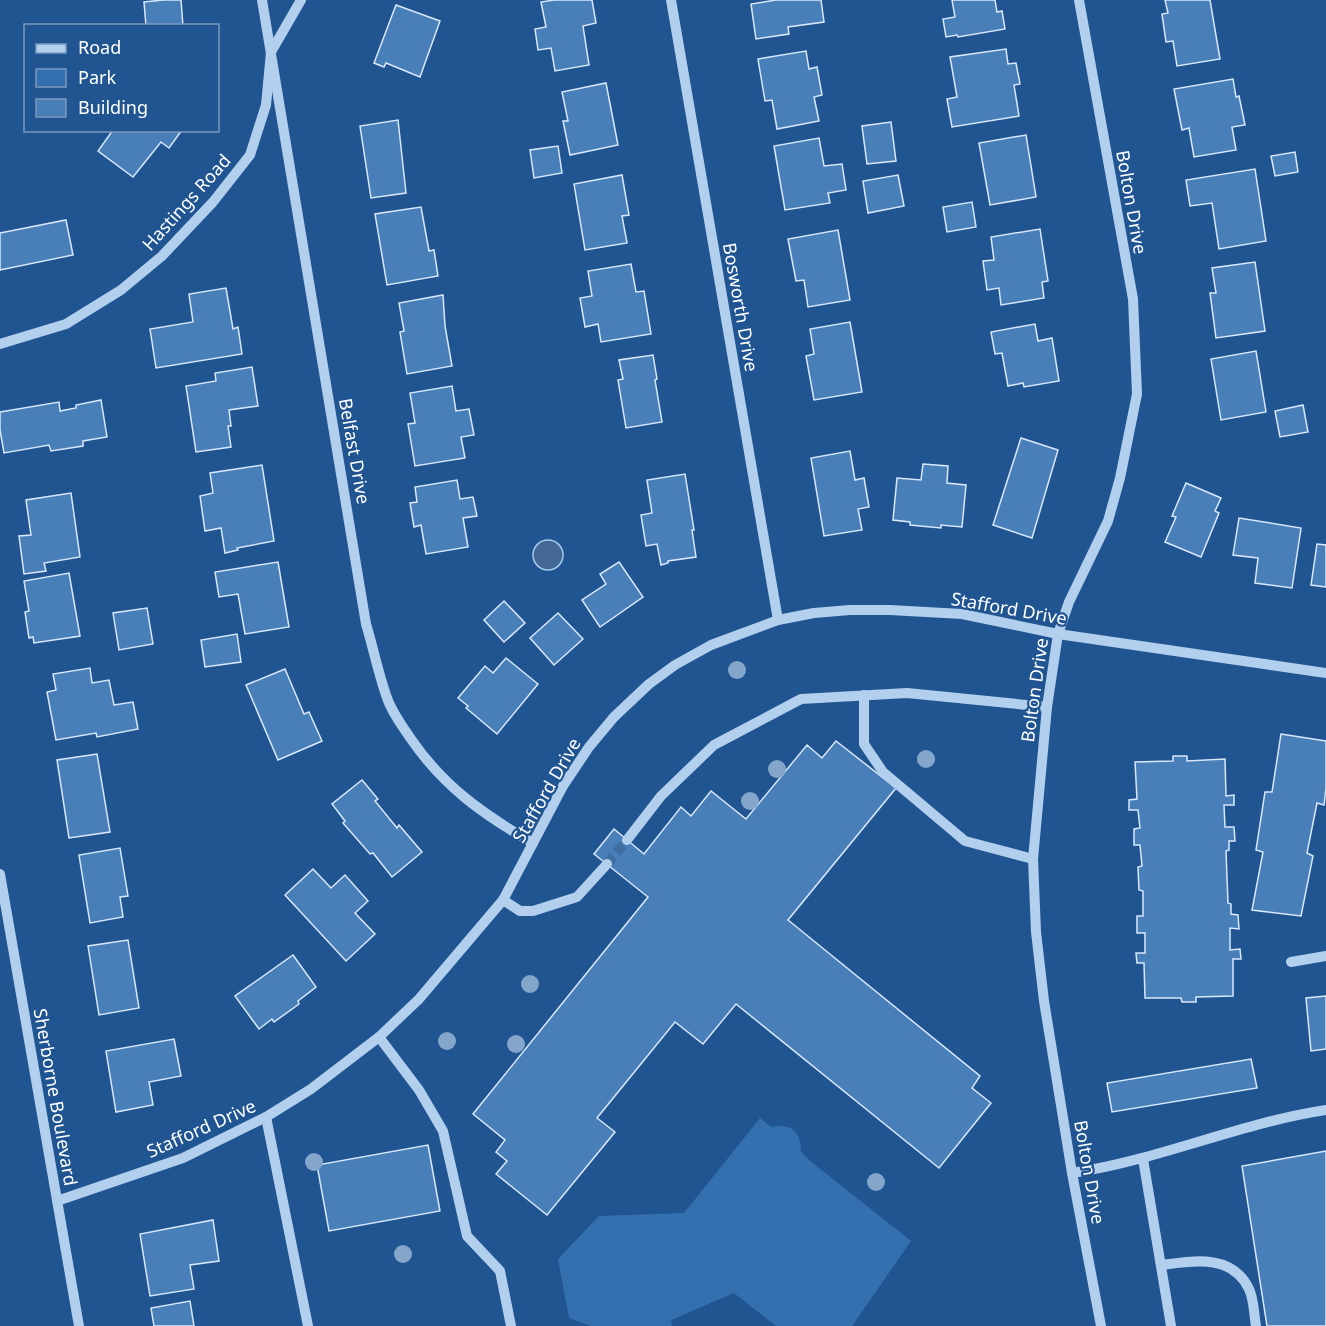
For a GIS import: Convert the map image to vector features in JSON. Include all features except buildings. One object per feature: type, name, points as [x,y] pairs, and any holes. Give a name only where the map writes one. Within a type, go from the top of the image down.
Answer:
[{"type":"street","name":"Belfast Drive","points":[[262,0],[366,624],[386,697],[399,722],[428,763],[459,795],[501,825],[533,843]]},
{"type":"street","name":"Hastings Road","points":[[0,344],[66,324],[121,290],[162,256],[206,210],[250,155],[266,105],[271,52],[301,0]]},
{"type":"street","name":"Bosworth Drive","points":[[671,0],[778,620]]},
{"type":"street","name":"Bolton Drive","points":[[1079,0],[1133,299],[1137,394],[1120,478],[1108,521],[1069,602],[1058,634],[1047,707],[1033,859],[1036,932],[1044,1001],[1072,1173],[1101,1326]]},
{"type":"street","name":"Stafford Drive","points":[[57,1201],[183,1158],[267,1117],[311,1089],[378,1037],[419,999],[503,900],[563,786],[589,747],[614,717],[649,684],[675,665],[711,645],[778,620],[814,613],[890,610],[962,614],[1058,634],[1326,674]]},
{"type":"street","points":[[627,840],[661,796],[714,745],[801,699],[907,693],[1047,707]]},
{"type":"street","points":[[864,695],[864,744],[883,772],[965,841],[1033,859]]},
{"type":"street","points":[[503,900],[520,911],[533,911],[577,897],[607,864]]},
{"type":"street","name":"Sherborne Boulevard","points":[[0,874],[79,1326]]},
{"type":"street","points":[[1291,962],[1326,956]]},
{"type":"street","points":[[378,1037],[419,1090],[442,1131],[467,1236],[500,1271],[511,1326]]},
{"type":"street","points":[[1072,1173],[1143,1159],[1293,1115],[1326,1110]]},
{"type":"street","points":[[267,1117],[308,1326]]},
{"type":"street","points":[[1143,1159],[1171,1326]]},
{"type":"street","points":[[1161,1265],[1197,1260],[1220,1263],[1236,1270],[1250,1289],[1256,1326]]},
{"type":"green space","points":[[760,1118],[771,1127],[784,1126],[794,1130],[801,1145],[801,1152],[809,1160],[911,1241],[852,1326],[776,1326],[734,1293],[671,1320],[672,1326],[591,1326],[569,1318],[558,1259],[599,1216],[684,1213]]},
{"type":"shaded area","points":[[548,540],[559,544],[563,555],[559,566],[548,570],[537,566],[533,555],[537,544]]},
{"type":"tunnel","points":[[607,864],[627,840]]}]
